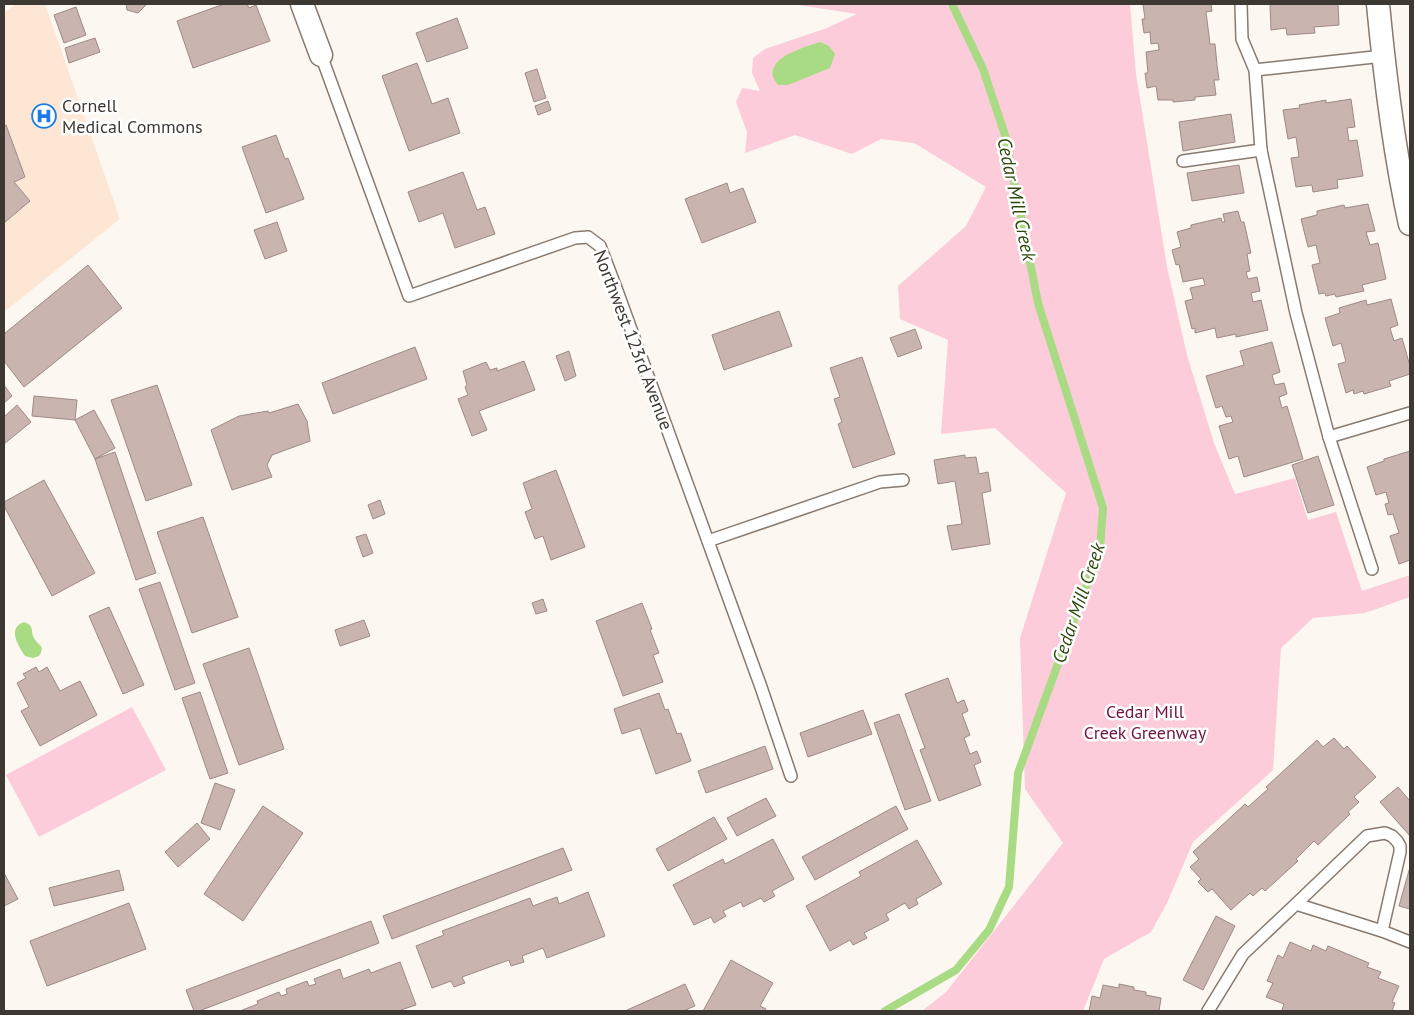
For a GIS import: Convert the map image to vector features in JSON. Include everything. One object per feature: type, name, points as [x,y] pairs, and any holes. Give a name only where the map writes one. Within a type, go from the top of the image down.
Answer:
[{"type":"street","name":"Northwest 123rd Avenue","points":[[302,4],[320,54]]},
{"type":"street","points":[[1378,4],[1383,56],[1402,186],[1410,224]]},
{"type":"lane","points":[[1241,4],[1242,39],[1255,70],[1261,150],[1296,313],[1329,437],[1372,569]]},
{"type":"lane","name":"Northwest 123rd Avenue","points":[[320,54],[409,296],[575,238],[588,237],[600,246],[708,541],[791,776]]},
{"type":"lane","points":[[1255,70],[1383,56]]},
{"type":"lane","points":[[1183,161],[1261,150]]},
{"type":"lane","points":[[1329,437],[1410,413]]},
{"type":"lane","points":[[708,541],[880,482],[903,480]]},
{"type":"lane","points":[[1208,1011],[1243,954],[1367,836],[1385,834],[1397,841],[1400,846],[1400,852],[1382,932]]},
{"type":"lane","points":[[1296,904],[1410,942]]},
{"type":"shaded area","name":"Cornell Medical Commons","points":[[16,4],[45,4],[120,219],[4,312],[4,13]]},
{"type":"shaded area","points":[[820,42],[829,46],[835,54],[830,68],[788,85],[778,85],[773,74],[775,65],[793,52]]},
{"type":"shaded area","points":[[24,622],[31,627],[34,638],[42,648],[39,656],[33,658],[25,656],[17,642],[16,628]]},
{"type":"green space","name":"Cedar Mill Creek Greenway","points":[[792,4],[1130,4],[1136,74],[1167,267],[1187,355],[1214,443],[1235,494],[1295,478],[1308,520],[1336,512],[1362,591],[1410,575],[1410,597],[1365,613],[1313,618],[1281,648],[1273,770],[1193,842],[1167,903],[1151,932],[1104,959],[1083,1011],[922,1011],[946,992],[1063,843],[1025,789],[1020,638],[1066,493],[995,428],[941,434],[948,340],[900,319],[898,286],[966,226],[986,187],[914,143],[881,139],[852,154],[795,135],[745,153],[747,132],[736,102],[742,88],[760,91],[752,73],[753,58],[765,49],[827,28],[857,14]]},
{"type":"green space","points":[[132,707],[166,770],[39,837],[6,775]]},
{"type":"building","points":[[126,4],[146,5],[138,13],[127,10]]},
{"type":"building","points":[[224,4],[247,4],[249,8],[256,5],[270,41],[193,68],[177,21]]},
{"type":"building","points":[[1143,4],[1211,4],[1212,11],[1206,12],[1210,44],[1215,44],[1219,80],[1214,80],[1216,95],[1195,97],[1195,100],[1173,102],[1173,100],[1158,100],[1156,86],[1147,88],[1145,73],[1148,73],[1146,52],[1159,50],[1158,43],[1151,44],[1150,32],[1144,33],[1142,19],[1145,19]]},
{"type":"building","points":[[1270,4],[1338,4],[1339,25],[1314,27],[1315,33],[1287,35],[1286,28],[1271,30]]},
{"type":"building","points":[[76,7],[86,35],[64,43],[54,15]]},
{"type":"building","points":[[457,18],[468,48],[427,62],[416,33]]},
{"type":"building","points":[[95,38],[100,52],[69,63],[65,48]]},
{"type":"building","points":[[417,63],[432,104],[448,98],[460,133],[409,151],[382,76]]},
{"type":"building","points":[[537,69],[546,98],[534,102],[525,73]]},
{"type":"building","points":[[1351,99],[1355,127],[1347,128],[1349,141],[1357,140],[1363,176],[1337,180],[1338,188],[1313,192],[1312,185],[1296,187],[1291,158],[1299,157],[1296,137],[1288,139],[1283,110],[1300,108],[1299,105],[1326,100],[1326,103]]},
{"type":"building","points":[[548,101],[551,110],[538,115],[535,106]]},
{"type":"building","points":[[1231,114],[1235,142],[1183,151],[1179,122]]},
{"type":"building","points":[[6,125],[25,177],[14,182],[30,201],[4,223],[4,126]]},
{"type":"building","points":[[276,135],[285,159],[288,158],[304,199],[266,213],[242,147]]},
{"type":"building","points":[[1239,165],[1244,193],[1192,201],[1187,173]]},
{"type":"building","points":[[463,172],[477,210],[485,207],[495,234],[455,248],[443,213],[419,222],[408,192]]},
{"type":"building","points":[[727,183],[730,193],[743,188],[756,222],[702,243],[685,199]]},
{"type":"building","points":[[1368,204],[1375,231],[1366,232],[1370,245],[1378,243],[1386,279],[1362,285],[1364,291],[1336,297],[1335,294],[1326,296],[1325,293],[1319,294],[1312,265],[1320,263],[1316,245],[1308,247],[1301,219],[1317,215],[1317,211],[1344,205],[1345,208]]},
{"type":"building","points":[[1238,211],[1241,222],[1244,222],[1251,253],[1247,254],[1250,271],[1246,272],[1248,279],[1257,277],[1260,291],[1251,293],[1253,302],[1261,300],[1268,330],[1236,337],[1236,334],[1217,338],[1215,328],[1195,333],[1195,328],[1192,329],[1185,301],[1193,299],[1190,288],[1205,285],[1203,278],[1183,282],[1179,264],[1176,265],[1172,250],[1181,247],[1177,232],[1191,228],[1191,225],[1221,218],[1222,222],[1225,222],[1223,214]]},
{"type":"building","points":[[277,222],[287,251],[265,259],[254,230]]},
{"type":"building","points":[[88,265],[122,308],[24,387],[4,361],[4,334]]},
{"type":"building","points":[[1391,299],[1398,325],[1390,328],[1394,341],[1402,338],[1410,366],[1410,374],[1389,381],[1391,386],[1364,394],[1363,391],[1354,394],[1353,390],[1346,393],[1338,364],[1346,362],[1341,343],[1333,346],[1325,318],[1340,313],[1339,308],[1366,300],[1367,305]]},
{"type":"building","points":[[779,311],[792,346],[724,370],[712,335]]},
{"type":"building","points":[[915,329],[922,348],[898,357],[890,338]]},
{"type":"building","points":[[1272,342],[1280,372],[1272,375],[1275,385],[1284,383],[1287,394],[1279,397],[1282,408],[1287,406],[1303,459],[1244,477],[1238,456],[1229,459],[1219,426],[1233,422],[1231,416],[1226,417],[1222,406],[1216,408],[1206,376],[1244,365],[1240,351]]},
{"type":"building","points":[[415,347],[427,379],[333,414],[322,383]]},
{"type":"building","points":[[569,351],[576,376],[565,381],[556,356]]},
{"type":"building","points":[[862,357],[895,454],[853,468],[838,424],[842,422],[834,399],[840,397],[830,368]]},
{"type":"building","points":[[524,361],[535,390],[479,411],[487,430],[472,436],[458,399],[468,395],[463,371],[486,362],[490,370],[497,368],[497,371]]},
{"type":"building","points":[[4,385],[12,396],[4,403]]},
{"type":"building","points":[[157,385],[192,485],[146,501],[111,400]]},
{"type":"building","points":[[34,396],[77,400],[75,420],[32,416]]},
{"type":"building","points":[[298,404],[307,421],[310,441],[272,455],[267,465],[272,477],[232,490],[211,430],[239,416],[268,411],[269,413]]},
{"type":"building","points":[[17,405],[31,422],[4,444],[4,417]]},
{"type":"building","points":[[94,410],[115,448],[95,459],[75,420]]},
{"type":"building","points":[[1410,451],[1410,560],[1399,564],[1390,536],[1399,533],[1393,514],[1388,515],[1385,504],[1389,503],[1386,492],[1376,495],[1367,467],[1384,461],[1384,459]]},
{"type":"building","points":[[115,452],[156,573],[136,580],[95,459]]},
{"type":"building","points":[[965,455],[965,458],[976,457],[979,474],[988,472],[991,491],[982,493],[990,544],[952,550],[947,526],[962,524],[955,481],[938,484],[934,460]]},
{"type":"building","points":[[1318,456],[1334,505],[1308,513],[1292,465]]},
{"type":"building","points":[[556,470],[585,547],[551,560],[543,536],[535,539],[525,512],[532,509],[523,483]]},
{"type":"building","points":[[44,480],[95,573],[52,596],[4,506],[4,502]]},
{"type":"building","points":[[380,500],[385,514],[373,519],[368,505]]},
{"type":"building","points":[[203,517],[238,617],[192,633],[157,532]]},
{"type":"building","points":[[366,534],[373,553],[363,557],[356,537]]},
{"type":"building","points":[[160,582],[195,683],[175,690],[139,589]]},
{"type":"building","points":[[543,599],[547,611],[536,614],[532,603]]},
{"type":"building","points":[[642,603],[659,653],[653,655],[663,682],[623,696],[596,621]]},
{"type":"building","points":[[109,607],[144,685],[123,694],[89,616]]},
{"type":"building","points":[[364,620],[370,636],[340,646],[335,630]]},
{"type":"building","points":[[249,648],[284,749],[239,765],[203,664]]},
{"type":"building","points":[[36,667],[39,672],[47,667],[60,691],[80,681],[97,715],[40,746],[21,711],[29,707],[17,683],[26,678],[23,674]]},
{"type":"building","points":[[948,678],[957,703],[964,700],[968,711],[962,714],[970,735],[964,738],[970,754],[977,751],[981,762],[974,765],[981,785],[939,801],[920,750],[925,748],[905,694]]},
{"type":"building","points":[[200,692],[228,773],[210,779],[182,698]]},
{"type":"building","points":[[659,693],[665,710],[668,709],[677,734],[681,733],[691,761],[656,774],[640,728],[622,734],[614,709]]},
{"type":"building","points":[[863,710],[872,734],[808,757],[800,733]]},
{"type":"building","points":[[899,714],[931,801],[905,810],[874,723]]},
{"type":"building","points":[[1334,738],[1344,749],[1347,746],[1376,777],[1354,797],[1359,802],[1348,812],[1350,814],[1318,845],[1314,841],[1296,859],[1298,861],[1265,891],[1262,888],[1253,896],[1250,893],[1231,910],[1212,889],[1208,892],[1198,882],[1201,879],[1190,867],[1199,859],[1193,852],[1245,804],[1248,807],[1268,789],[1266,787],[1317,740],[1323,747]]},
{"type":"building","points":[[765,746],[773,769],[706,793],[698,771]]},
{"type":"building","points":[[215,783],[235,790],[220,830],[201,823]]},
{"type":"building","points":[[1398,787],[1410,801],[1410,836],[1380,802]]},
{"type":"building","points":[[766,798],[776,816],[737,836],[727,818]]},
{"type":"building","points":[[263,806],[303,833],[243,921],[204,894]]},
{"type":"building","points":[[896,806],[908,829],[815,880],[802,857]]},
{"type":"building","points":[[714,817],[727,839],[668,871],[656,849]]},
{"type":"building","points":[[197,823],[210,839],[178,867],[165,852]]},
{"type":"building","points":[[773,839],[794,879],[772,891],[775,896],[764,902],[761,898],[743,907],[741,902],[723,911],[726,916],[714,923],[711,917],[694,925],[673,885],[723,859],[725,864]]},
{"type":"building","points":[[917,840],[942,884],[916,899],[918,904],[909,909],[905,903],[886,914],[889,920],[864,933],[867,938],[853,945],[850,940],[830,951],[806,906],[861,876],[859,872]]},
{"type":"building","points":[[563,848],[572,870],[392,939],[383,916]]},
{"type":"building","points":[[1410,867],[1410,909],[1399,906]]},
{"type":"building","points":[[119,870],[124,890],[54,906],[49,888]]},
{"type":"building","points":[[4,873],[18,899],[4,906]]},
{"type":"building","points":[[588,892],[605,936],[547,958],[543,948],[522,956],[524,962],[511,966],[509,960],[462,977],[465,983],[454,987],[451,981],[432,988],[416,946],[444,935],[442,931],[530,898],[533,906],[557,897],[559,904]]},
{"type":"building","points":[[129,903],[146,949],[47,986],[30,941]]},
{"type":"building","points":[[1216,916],[1235,926],[1203,990],[1183,980]]},
{"type":"building","points":[[371,921],[379,943],[199,1011],[194,1011],[186,990]]},
{"type":"building","points":[[1290,942],[1311,951],[1313,945],[1326,951],[1328,946],[1369,963],[1367,967],[1381,972],[1378,978],[1399,986],[1392,1002],[1395,1003],[1392,1011],[1282,1010],[1284,1004],[1266,997],[1273,983],[1267,981],[1278,955],[1283,958]]},
{"type":"building","points":[[731,960],[773,983],[760,1006],[766,1009],[765,1011],[703,1011]]},
{"type":"building","points":[[400,962],[416,1005],[398,1011],[240,1011],[258,1004],[257,1001],[279,992],[281,996],[287,994],[286,989],[307,981],[309,986],[316,984],[314,979],[340,969],[343,979],[369,969],[371,973]]},
{"type":"building","points":[[685,984],[695,1006],[683,1011],[625,1011]]},
{"type":"building","points":[[1119,984],[1134,987],[1134,990],[1146,992],[1146,995],[1161,998],[1159,1011],[1089,1011],[1092,996],[1100,998],[1103,985],[1119,988]]},
{"type":"waterway","name":"Cedar Mill Creek","points":[[885,1011],[956,970],[989,930],[1009,887],[1018,773],[1100,549],[1103,508],[1038,303],[1005,135],[983,69],[952,4]]},
{"type":"place","name":"Cornell Medical Commons","points":[[44,116]]}]
